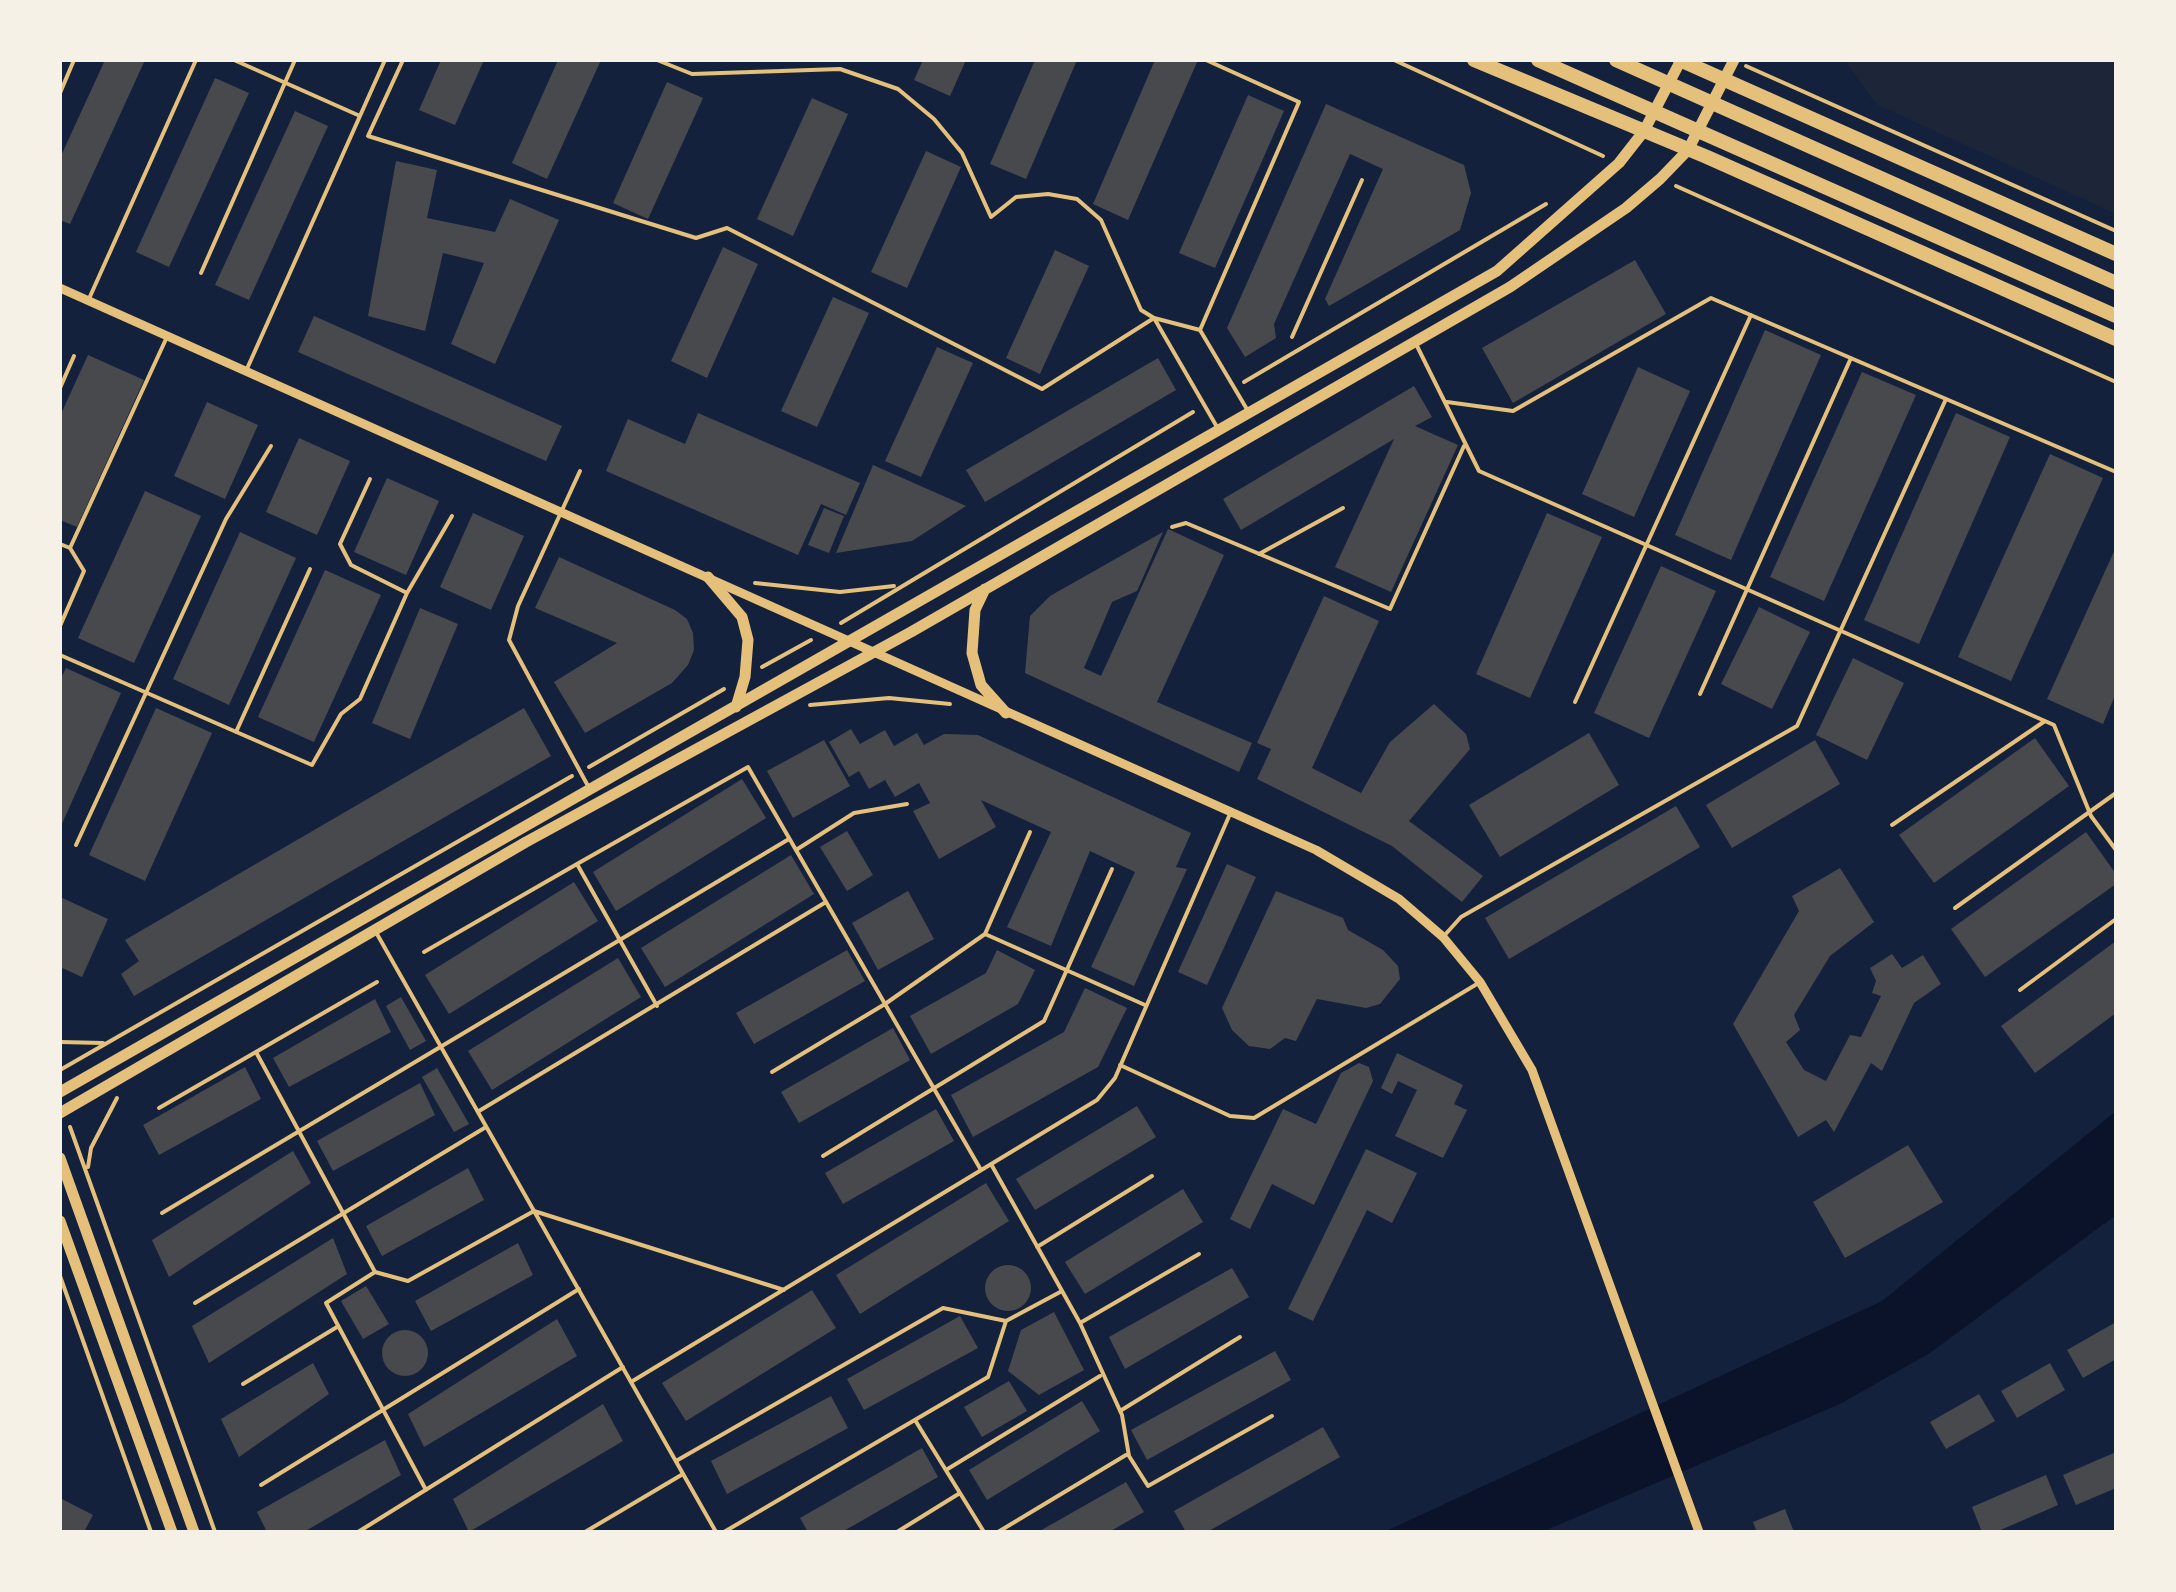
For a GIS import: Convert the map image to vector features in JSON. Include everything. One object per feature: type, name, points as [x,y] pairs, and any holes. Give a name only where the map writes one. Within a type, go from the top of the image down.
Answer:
[{"type":"main road","points":[[1474,60],[2116,339]]},
{"type":"main road","points":[[1538,60],[2116,316]]},
{"type":"main road","points":[[1616,60],[2116,283]]},
{"type":"main road","points":[[1681,60],[2116,254]]},
{"type":"street","points":[[60,1092],[1497,271],[1619,163],[1644,131],[1681,60]]},
{"type":"street","points":[[62,1112],[374,930],[1416,344],[1570,248],[1660,179],[1688,150],[1734,61]]},
{"type":"street","points":[[60,288],[1356,870],[1443,937],[1480,982],[1514,1034],[1543,1095],[1698,1532]]},
{"type":"street","points":[[708,577],[742,617],[748,640],[745,677],[736,707]]},
{"type":"street","points":[[985,589],[975,610],[972,653],[981,684],[1006,713]]},
{"type":"street","points":[[60,1158],[194,1532]]},
{"type":"street","points":[[60,1221],[172,1532]]},
{"type":"lane","points":[[60,92],[74,60]]},
{"type":"lane","points":[[88,301],[196,60]]},
{"type":"lane","points":[[234,60],[360,116]]},
{"type":"lane","points":[[201,272],[295,60]]},
{"type":"lane","points":[[246,371],[385,60]]},
{"type":"lane","points":[[403,60],[368,136],[696,238],[727,228],[1042,388],[1154,318]]},
{"type":"lane","points":[[657,60],[692,74],[840,70],[898,89],[934,119],[962,153],[991,217],[1016,197],[1048,194],[1077,199],[1101,220],[1122,262],[1128,289],[1141,310],[1154,318],[1200,330],[1250,413]]},
{"type":"lane","points":[[1200,330],[1299,102],[1206,60]]},
{"type":"lane","points":[[1445,402],[1513,411],[1711,298],[2116,472]]},
{"type":"lane","points":[[1575,702],[1751,315]]},
{"type":"lane","points":[[1154,318],[1219,431]]},
{"type":"lane","points":[[70,548],[168,336]]},
{"type":"lane","points":[[1416,344],[1479,471],[2054,725],[2090,811],[2116,850]]},
{"type":"lane","points":[[60,388],[74,356]]},
{"type":"lane","points":[[1700,694],[1851,358]]},
{"type":"lane","points":[[1443,937],[1461,917],[1797,726],[1946,399]]},
{"type":"lane","points":[[1172,527],[1186,523],[1390,610],[1466,444]]},
{"type":"lane","points":[[76,845],[226,518],[272,446]]},
{"type":"lane","points":[[580,471],[518,606],[509,640],[590,789]]},
{"type":"lane","points":[[370,479],[340,544],[352,565],[408,594]]},
{"type":"lane","points":[[1260,554],[1343,508]]},
{"type":"lane","points":[[60,655],[312,764],[342,714],[360,699],[408,594],[452,516]]},
{"type":"lane","points":[[60,544],[70,548],[84,571],[60,626]]},
{"type":"lane","points":[[236,732],[310,569]]},
{"type":"lane","points":[[1892,825],[2045,721]]},
{"type":"lane","points":[[424,952],[748,767],[981,1170]]},
{"type":"lane","points":[[1955,908],[2116,792]]},
{"type":"lane","points":[[796,850],[854,813],[907,804]]},
{"type":"lane","points":[[632,1382],[1097,1100],[1120,1066],[1232,812]]},
{"type":"lane","points":[[772,1072],[885,1004],[985,934],[1030,832]]},
{"type":"lane","points":[[162,1213],[442,1050],[789,839]]},
{"type":"lane","points":[[577,864],[656,1006]]},
{"type":"lane","points":[[823,1156],[1044,1021],[1112,869]]},
{"type":"lane","points":[[478,1112],[826,902]]},
{"type":"lane","points":[[2020,990],[2116,919]]},
{"type":"lane","points":[[374,930],[716,1532]]},
{"type":"lane","points":[[985,934],[1146,1006]]},
{"type":"lane","points":[[159,1108],[378,982]]},
{"type":"lane","points":[[1120,1066],[1230,1116],[1254,1118],[1480,982]]},
{"type":"lane","points":[[256,1052],[376,1272],[408,1281],[534,1210],[784,1290]]},
{"type":"lane","points":[[195,1303],[486,1126]]},
{"type":"lane","points":[[991,1164],[1080,1323],[1120,1411],[1128,1453],[1148,1486],[1272,1416]]},
{"type":"lane","points":[[1038,1247],[1152,1176]]},
{"type":"lane","points":[[1080,1323],[1199,1254]]},
{"type":"lane","points":[[376,1272],[326,1303],[426,1490]]},
{"type":"lane","points":[[261,1485],[579,1289]]},
{"type":"lane","points":[[676,1461],[943,1308],[1006,1321],[1062,1291]]},
{"type":"lane","points":[[724,1532],[988,1377],[1006,1321]]},
{"type":"lane","points":[[242,1384],[338,1326]]},
{"type":"lane","points":[[1120,1411],[1240,1336]]},
{"type":"lane","points":[[358,1532],[623,1367]]},
{"type":"lane","points":[[946,1470],[1102,1376]]},
{"type":"lane","points":[[916,1420],[984,1532]]},
{"type":"lane","points":[[998,1532],[1128,1453]]},
{"type":"lane","points":[[586,1532],[683,1474]]},
{"type":"lane","points":[[898,1532],[960,1493]]},
{"type":"path","points":[[1394,60],[1619,163]]},
{"type":"path","points":[[1734,61],[2116,231]]},
{"type":"path","points":[[1660,179],[2116,382]]},
{"type":"path","points":[[1292,337],[1362,180]]},
{"type":"path","points":[[746,582],[840,592],[899,586]]},
{"type":"path","points":[[60,1070],[745,677]]},
{"type":"path","points":[[816,696],[803,705],[889,698],[967,706]]},
{"type":"path","points":[[60,1042],[108,1042]]},
{"type":"path","points":[[87,1172],[90,1148],[117,1098],[102,1107]]},
{"type":"path","points":[[62,1112],[215,1532]]},
{"type":"path","points":[[60,1276],[151,1532]]},
{"type":"shaded area","points":[[1845,60],[2116,60],[2116,214],[1876,104]]},
{"type":"shaded area","points":[[2116,1111],[2116,1215],[1930,1353],[1840,1404],[1542,1532],[1384,1532],[1882,1301]]},
{"type":"building","points":[[105,60],[145,60],[70,224],[60,220],[60,158]]},
{"type":"building","points":[[441,60],[484,60],[455,125],[419,110]]},
{"type":"building","points":[[558,60],[601,60],[547,179],[512,163]]},
{"type":"building","points":[[923,60],[966,60],[950,96],[914,80]]},
{"type":"building","points":[[1035,60],[1077,60],[1026,179],[990,164]]},
{"type":"building","points":[[1155,60],[1197,62],[1128,220],[1093,204]]},
{"type":"building","points":[[215,78],[249,93],[169,267],[136,252]]},
{"type":"building","points":[[667,82],[703,98],[648,219],[613,203]]},
{"type":"building","points":[[1248,95],[1284,111],[1215,268],[1179,253]]},
{"type":"building","points":[[812,98],[848,114],[793,236],[757,219]]},
{"type":"building","points":[[1326,104],[1464,165],[1471,193],[1460,230],[1329,306],[1325,299],[1383,169],[1350,154],[1274,324],[1276,338],[1245,357],[1227,328]]},
{"type":"building","points":[[295,111],[328,126],[249,300],[215,285]]},
{"type":"building","points":[[926,151],[961,167],[907,288],[871,272]]},
{"type":"building","points":[[396,161],[437,170],[427,218],[495,232],[510,199],[559,220],[495,364],[451,344],[484,263],[443,253],[425,331],[368,316]]},
{"type":"building","points":[[723,247],[758,264],[707,378],[671,361]]},
{"type":"building","points":[[1055,250],[1089,266],[1040,374],[1006,358]]},
{"type":"building","points":[[1635,260],[1666,314],[1513,403],[1482,348]]},
{"type":"building","points":[[833,297],[869,313],[817,427],[781,411]]},
{"type":"building","points":[[314,316],[562,426],[546,461],[298,352]]},
{"type":"building","points":[[1765,330],[1821,355],[1731,560],[1675,535]]},
{"type":"building","points":[[937,347],[973,363],[921,477],[885,461]]},
{"type":"building","points":[[88,355],[144,380],[77,527],[60,520],[60,416]]},
{"type":"building","points":[[1158,358],[1176,390],[985,502],[966,470]]},
{"type":"building","points":[[1638,367],[1690,391],[1634,517],[1582,494]]},
{"type":"building","points":[[1862,372],[1916,395],[1824,601],[1770,577]]},
{"type":"building","points":[[1414,386],[1432,417],[1415,426],[1458,445],[1391,592],[1335,567],[1394,439],[1241,530],[1223,499]]},
{"type":"building","points":[[207,402],[258,425],[225,499],[174,476]]},
{"type":"building","points":[[698,413],[860,483],[846,515],[821,504],[798,555],[606,471],[628,419],[685,444]]},
{"type":"building","points":[[1956,413],[2010,437],[1919,644],[1864,620]]},
{"type":"building","points":[[299,438],[350,461],[317,535],[266,512]]},
{"type":"building","points":[[2050,454],[2103,478],[2011,681],[1958,657]]},
{"type":"building","points":[[873,465],[966,506],[912,541],[836,553]]},
{"type":"building","points":[[387,478],[439,501],[406,575],[354,552]]},
{"type":"building","points":[[145,491],[201,516],[134,663],[78,638]]},
{"type":"building","points":[[824,508],[844,516],[829,553],[808,545]]},
{"type":"building","points":[[473,513],[524,536],[491,610],[440,587]]},
{"type":"building","points":[[1547,513],[1602,537],[1530,698],[1476,674]]},
{"type":"building","points":[[1168,529],[1224,555],[1157,702],[1252,743],[1239,772],[1025,673],[1030,616],[1050,596],[1163,532],[1137,591],[1112,602],[1084,668],[1101,676]]},
{"type":"building","points":[[240,532],[296,558],[229,705],[173,679]]},
{"type":"building","points":[[2116,547],[2116,693],[2103,724],[2047,699]]},
{"type":"building","points":[[559,557],[675,610],[687,619],[693,633],[694,650],[688,665],[672,683],[585,733],[554,682],[617,643],[535,608]]},
{"type":"building","points":[[1661,566],[1716,591],[1649,738],[1594,713]]},
{"type":"building","points":[[325,570],[381,595],[314,742],[258,717]]},
{"type":"building","points":[[1324,596],[1379,621],[1312,768],[1361,793],[1390,742],[1434,704],[1466,734],[1470,749],[1409,821],[1483,876],[1462,902],[1392,846],[1257,779],[1271,749],[1257,743]]},
{"type":"building","points":[[1759,607],[1810,632],[1772,709],[1721,684]]},
{"type":"building","points":[[420,608],[458,624],[410,739],[372,723]]},
{"type":"building","points":[[1853,658],[1904,683],[1867,760],[1816,735]]},
{"type":"building","points":[[66,668],[121,693],[60,828],[60,680]]},
{"type":"building","points":[[156,708],[212,733],[145,881],[89,855]]},
{"type":"building","points":[[524,708],[551,756],[134,996],[121,974],[139,961],[125,940]]},
{"type":"building","points":[[851,729],[860,744],[885,730],[894,746],[917,733],[924,745],[944,734],[978,735],[1191,833],[1176,867],[1187,869],[1134,986],[1091,967],[1135,872],[1090,851],[1051,946],[1007,927],[1051,832],[981,800],[996,827],[939,859],[913,811],[930,803],[919,783],[895,797],[885,780],[869,789],[859,771],[849,777],[829,742]]},
{"type":"building","points":[[1589,733],[1619,785],[1500,857],[1469,805]]},
{"type":"building","points":[[2035,738],[2069,786],[1934,883],[1899,835]]},
{"type":"building","points":[[824,740],[850,786],[793,818],[767,771]]},
{"type":"building","points":[[1815,740],[1840,784],[1732,848],[1706,805]]},
{"type":"building","points":[[742,779],[766,818],[616,911],[593,872]]},
{"type":"building","points":[[1676,806],[1700,847],[1509,959],[1485,918]]},
{"type":"building","points":[[847,831],[873,875],[847,891],[820,847]]},
{"type":"building","points":[[2086,832],[2116,874],[2116,884],[1985,977],[1951,929]]},
{"type":"building","points":[[791,855],[814,894],[665,987],[641,948]]},
{"type":"building","points":[[1227,864],[1256,877],[1207,985],[1178,972]]},
{"type":"building","points":[[1840,868],[1874,922],[1830,956],[1794,1015],[1800,1030],[1786,1042],[1804,1070],[1826,1081],[1850,1035],[1861,1037],[1881,996],[1872,993],[1876,981],[1870,968],[1892,954],[1902,968],[1923,955],[1941,984],[1914,1003],[1882,1071],[1871,1063],[1834,1132],[1826,1120],[1798,1137],[1733,1024],[1799,911],[1792,896]]},
{"type":"building","points":[[574,882],[598,921],[449,1014],[425,975]]},
{"type":"building","points":[[908,891],[934,939],[878,970],[852,923]]},
{"type":"building","points":[[1276,891],[1343,918],[1348,930],[1383,950],[1398,966],[1400,979],[1380,1004],[1366,1008],[1317,999],[1296,1041],[1285,1038],[1270,1049],[1249,1046],[1232,1030],[1222,1008]]},
{"type":"building","points":[[60,897],[108,919],[82,977],[60,967]]},
{"type":"building","points":[[2116,941],[2116,1013],[2035,1073],[2001,1026]]},
{"type":"building","points":[[847,950],[865,981],[754,1044],[736,1013]]},
{"type":"building","points":[[997,950],[1035,970],[1018,1004],[931,1054],[910,1016],[986,973]]},
{"type":"building","points":[[618,958],[641,997],[492,1090],[468,1051]]},
{"type":"building","points":[[1085,988],[1127,1008],[1098,1067],[973,1137],[951,1095],[1064,1032]]},
{"type":"building","points":[[401,997],[426,1041],[410,1050],[386,1006]]},
{"type":"building","points":[[375,999],[391,1032],[289,1087],[273,1058]]},
{"type":"building","points":[[893,1028],[910,1060],[799,1123],[781,1092]]},
{"type":"building","points":[[1397,1053],[1463,1085],[1454,1104],[1467,1110],[1443,1158],[1395,1136],[1417,1090],[1398,1081],[1392,1094],[1381,1088]]},
{"type":"building","points":[[1359,1063],[1369,1067],[1373,1081],[1314,1205],[1272,1184],[1250,1229],[1230,1219],[1283,1109],[1316,1124],[1341,1073]]},
{"type":"building","points":[[245,1067],[261,1099],[159,1155],[143,1125]]},
{"type":"building","points":[[437,1068],[469,1124],[454,1132],[422,1077]]},
{"type":"building","points":[[420,1083],[435,1115],[333,1171],[317,1141]]},
{"type":"building","points":[[1137,1106],[1156,1137],[1035,1210],[1016,1179]]},
{"type":"building","points":[[936,1109],[954,1141],[843,1204],[825,1173]]},
{"type":"building","points":[[1908,1145],[1943,1202],[1845,1258],[1813,1202]]},
{"type":"building","points":[[1366,1149],[1417,1173],[1392,1223],[1367,1210],[1313,1321],[1288,1309]]},
{"type":"building","points":[[293,1151],[311,1183],[169,1277],[152,1240]]},
{"type":"building","points":[[468,1168],[484,1200],[382,1256],[366,1226]]},
{"type":"building","points":[[986,1183],[1009,1221],[860,1314],[836,1275]]},
{"type":"building","points":[[1183,1189],[1203,1222],[1085,1294],[1065,1262]]},
{"type":"building","points":[[333,1238],[347,1274],[209,1363],[192,1326]]},
{"type":"building","points":[[518,1243],[533,1275],[431,1331],[415,1301]]},
{"type":"building","points":[[1008,1265],[1024,1272],[1031,1288],[1024,1304],[1008,1311],[992,1304],[985,1288],[992,1272]]},
{"type":"building","points":[[1232,1268],[1249,1297],[1125,1369],[1109,1337]]},
{"type":"building","points":[[366,1286],[389,1324],[363,1339],[341,1301]]},
{"type":"building","points":[[812,1290],[836,1328],[686,1421],[662,1383]]},
{"type":"building","points":[[1054,1312],[1084,1370],[1039,1395],[1008,1371],[1021,1330]]},
{"type":"building","points":[[960,1316],[978,1348],[864,1410],[847,1379]]},
{"type":"building","points":[[557,1319],[577,1356],[424,1447],[408,1414]]},
{"type":"building","points":[[2116,1322],[2116,1359],[2083,1378],[2067,1350]]},
{"type":"building","points":[[405,1330],[421,1337],[428,1353],[421,1369],[405,1376],[389,1369],[382,1353],[389,1337]]},
{"type":"building","points":[[1275,1351],[1291,1380],[1147,1460],[1131,1430]]},
{"type":"building","points":[[313,1363],[329,1394],[239,1457],[221,1419]]},
{"type":"building","points":[[2050,1363],[2065,1390],[2017,1418],[2001,1391]]},
{"type":"building","points":[[1009,1381],[1027,1411],[982,1437],[964,1407]]},
{"type":"building","points":[[1979,1394],[1995,1421],[1946,1449],[1930,1422]]},
{"type":"building","points":[[831,1396],[848,1428],[727,1494],[711,1461]]},
{"type":"building","points":[[1082,1401],[1100,1431],[987,1500],[969,1470]]},
{"type":"building","points":[[603,1404],[623,1441],[469,1532],[453,1499]]},
{"type":"building","points":[[1323,1427],[1340,1457],[1207,1532],[1186,1532],[1174,1511]]},
{"type":"building","points":[[385,1440],[401,1475],[304,1532],[267,1532],[257,1512]]},
{"type":"building","points":[[922,1448],[938,1477],[842,1532],[808,1532],[800,1518]]},
{"type":"building","points":[[2116,1452],[2116,1488],[2076,1505],[2063,1475]]},
{"type":"building","points":[[2046,1475],[2058,1505],[1996,1532],[1982,1532],[1972,1507]]},
{"type":"building","points":[[1126,1482],[1144,1512],[1109,1532],[1038,1532]]},
{"type":"building","points":[[60,1498],[93,1515],[84,1532],[60,1532]]},
{"type":"building","points":[[1785,1509],[1794,1532],[1757,1532],[1753,1522]]}]
